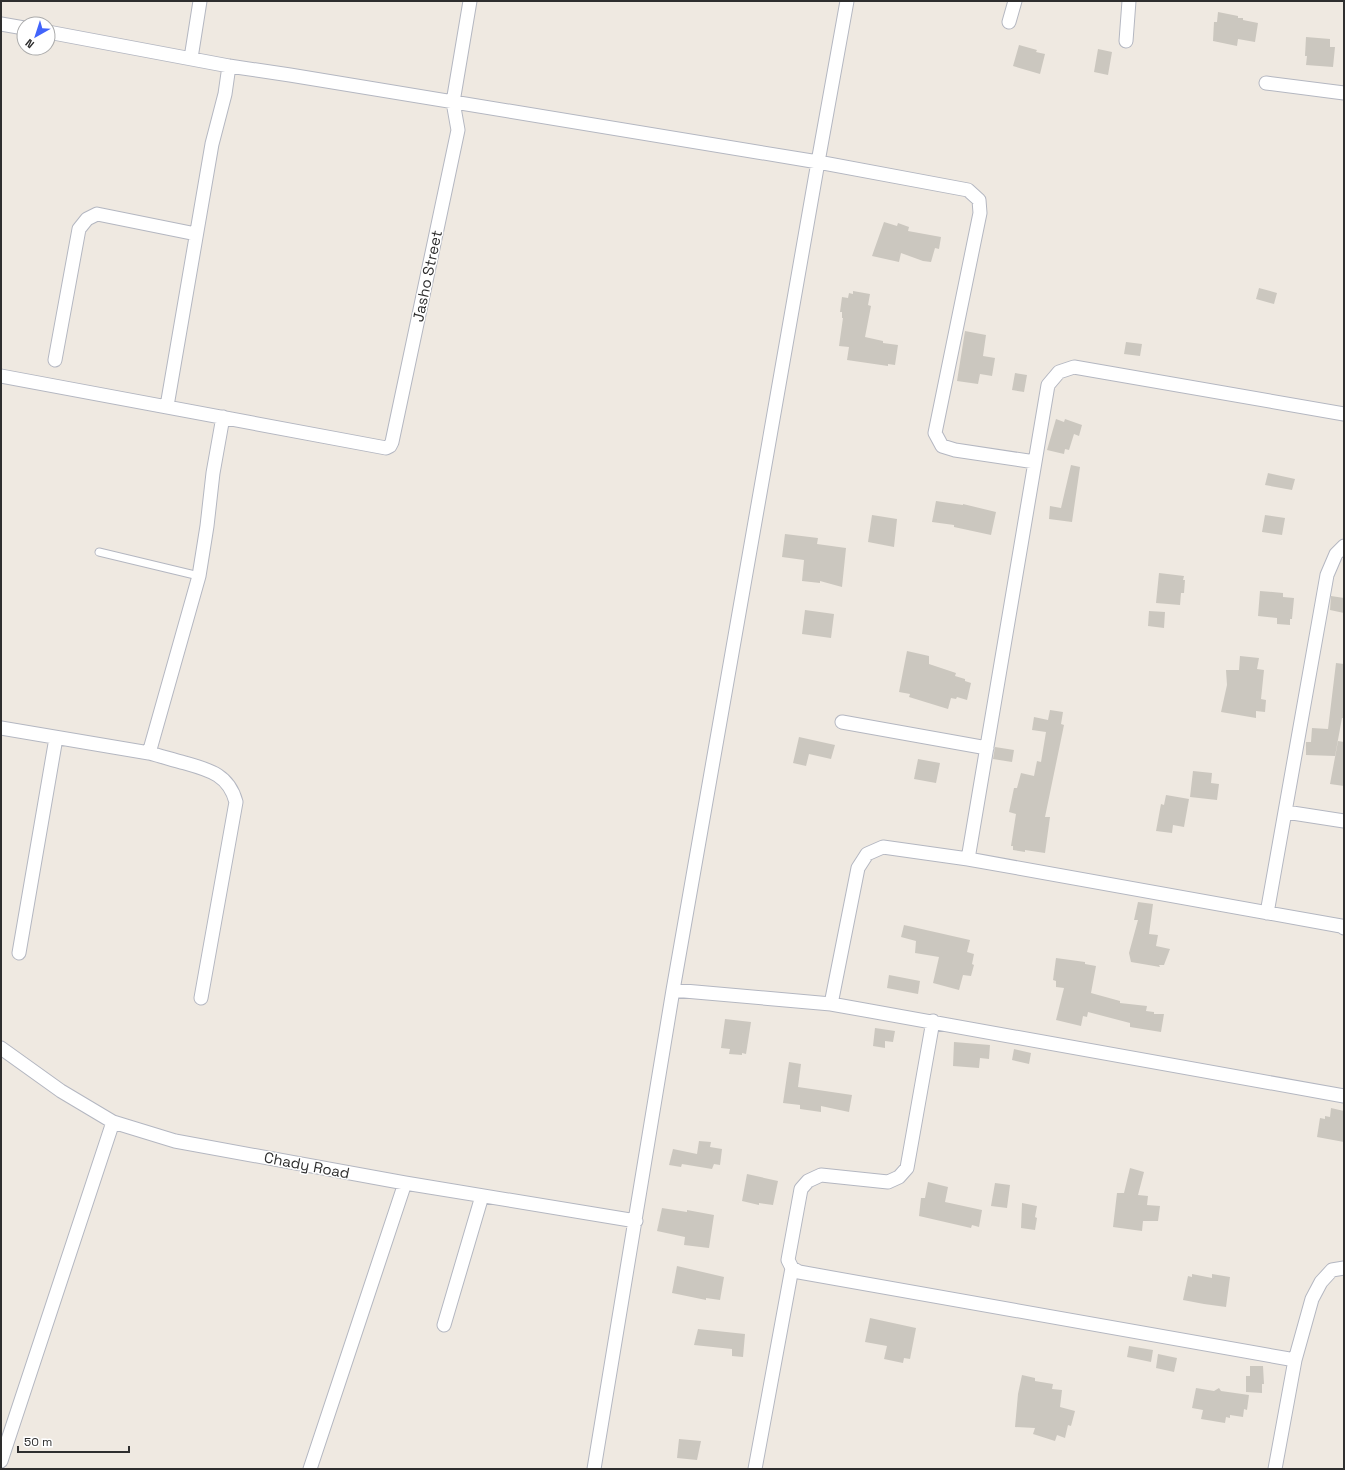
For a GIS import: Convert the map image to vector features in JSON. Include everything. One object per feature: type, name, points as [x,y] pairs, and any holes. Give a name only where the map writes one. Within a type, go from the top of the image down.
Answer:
[{"type":"street","points":[[191,58],[200,1]]},
{"type":"street","name":"Jasho Street","points":[[223,417],[386,448],[390,446],[458,130],[453,102],[470,1]]},
{"type":"street","points":[[594,1469],[673,990],[847,1]]},
{"type":"street","points":[[1009,22],[1015,1]]},
{"type":"street","points":[[1126,41],[1129,1]]},
{"type":"street","points":[[1,24],[16,27]]},
{"type":"street","points":[[56,33],[229,66],[818,162],[968,190],[979,200],[980,213],[935,433],[942,446],[955,450],[1035,462]]},
{"type":"street","points":[[167,406],[175,367],[212,144],[225,94],[229,66]]},
{"type":"street","points":[[1266,83],[1344,93]]},
{"type":"street","points":[[56,360],[79,229],[87,220],[97,214],[196,234]]},
{"type":"street","points":[[968,859],[1048,385],[1059,372],[1074,367],[1344,414]]},
{"type":"street","points":[[1,376],[223,417],[213,473],[199,576],[149,753]]},
{"type":"street","points":[[1267,913],[1327,576],[1336,554],[1344,546]]},
{"type":"street","points":[[842,722],[987,748]]},
{"type":"street","points":[[1,728],[149,753],[210,770],[226,781],[234,793],[236,802],[201,998]]},
{"type":"street","points":[[19,953],[56,738]]},
{"type":"street","points":[[1286,812],[1344,821]]},
{"type":"street","points":[[832,1004],[858,868],[867,854],[883,847],[968,859],[1341,926],[1344,928]]},
{"type":"street","points":[[673,990],[832,1004],[1343,1092]]},
{"type":"street","points":[[933,1021],[907,1168],[899,1177],[888,1182],[820,1175],[808,1181],[802,1189],[788,1260],[792,1268],[799,1272],[1295,1360]]},
{"type":"street","name":"Chady Road","points":[[1,1048],[61,1091],[113,1122],[175,1141],[405,1183],[636,1221]]},
{"type":"street","points":[[1,1461],[113,1122]]},
{"type":"street","points":[[310,1469],[405,1183]]},
{"type":"street","points":[[444,1325],[482,1196]]},
{"type":"street","points":[[755,1469],[792,1268]]},
{"type":"street","points":[[1275,1469],[1295,1360],[1312,1299],[1321,1282],[1332,1270],[1344,1268]]},
{"type":"lane","points":[[99,552],[199,576]]},
{"type":"building","points":[[1218,12],[1238,16],[1238,18],[1243,18],[1243,20],[1258,23],[1255,42],[1238,39],[1237,46],[1213,41],[1214,22],[1217,22]]},
{"type":"building","points":[[1306,37],[1330,39],[1330,47],[1335,47],[1333,67],[1306,65]]},
{"type":"building","points":[[1019,45],[1045,54],[1040,74],[1013,66]]},
{"type":"building","points":[[1098,49],[1112,52],[1108,75],[1094,72]]},
{"type":"building","points":[[884,222],[897,226],[898,223],[909,227],[908,231],[941,237],[939,249],[935,248],[931,262],[923,261],[901,253],[899,262],[872,256]]},
{"type":"building","points":[[1259,288],[1277,293],[1274,304],[1256,299]]},
{"type":"building","points":[[853,291],[870,294],[868,305],[871,306],[865,337],[883,341],[883,343],[898,345],[895,365],[888,364],[888,366],[847,360],[849,347],[839,346],[843,318],[842,312],[840,312],[842,297],[848,298],[849,293],[853,294]]},
{"type":"building","points":[[965,331],[986,335],[983,356],[995,358],[992,376],[980,374],[978,384],[957,381]]},
{"type":"building","points":[[1126,342],[1142,344],[1140,356],[1124,354]]},
{"type":"building","points":[[1015,373],[1027,375],[1024,392],[1012,390]]},
{"type":"building","points":[[1056,419],[1064,422],[1065,419],[1082,425],[1079,436],[1074,434],[1069,450],[1065,449],[1064,454],[1047,450]]},
{"type":"building","points":[[1071,465],[1080,467],[1072,522],[1049,519],[1050,506],[1061,508]]},
{"type":"building","points":[[1268,473],[1295,479],[1292,490],[1265,485]]},
{"type":"building","points":[[936,501],[963,504],[996,512],[991,535],[954,527],[954,525],[932,522]]},
{"type":"building","points":[[872,515],[897,519],[894,547],[868,542]]},
{"type":"building","points":[[1265,515],[1285,518],[1282,535],[1262,532]]},
{"type":"building","points":[[785,534],[818,538],[817,544],[846,548],[842,587],[820,581],[820,583],[802,581],[804,560],[782,557]]},
{"type":"building","points":[[1159,573],[1184,576],[1184,593],[1181,593],[1180,605],[1156,603]]},
{"type":"building","points":[[1260,591],[1283,593],[1283,597],[1294,598],[1290,625],[1277,624],[1277,618],[1258,616]]},
{"type":"building","points":[[1331,596],[1344,598],[1344,613],[1330,610]]},
{"type":"building","points":[[805,610],[834,614],[831,638],[802,634]]},
{"type":"building","points":[[1149,611],[1165,612],[1164,628],[1148,626]]},
{"type":"building","points":[[907,651],[929,656],[929,664],[956,673],[955,676],[965,679],[965,681],[971,683],[967,700],[957,697],[956,699],[951,698],[948,709],[909,697],[910,694],[899,692]]},
{"type":"building","points":[[1240,656],[1259,658],[1257,669],[1264,670],[1261,699],[1266,700],[1265,712],[1256,711],[1256,718],[1221,712],[1227,685],[1226,670],[1239,670]]},
{"type":"building","points":[[1336,663],[1344,664],[1344,718],[1342,718],[1335,756],[1306,755],[1306,742],[1311,742],[1312,728],[1328,729]]},
{"type":"building","points":[[1050,710],[1063,712],[1061,724],[1064,725],[1045,817],[1050,817],[1045,853],[1013,850],[1013,846],[1011,846],[1016,814],[1009,812],[1014,788],[1017,788],[1021,773],[1034,776],[1037,761],[1041,762],[1046,732],[1032,730],[1034,717],[1048,720]]},
{"type":"building","points":[[799,737],[835,745],[831,759],[809,754],[806,766],[793,763]]},
{"type":"building","points":[[1338,741],[1344,742],[1344,786],[1330,784]]},
{"type":"building","points":[[995,747],[1014,750],[1012,762],[993,759]]},
{"type":"building","points":[[918,759],[940,763],[936,783],[914,779]]},
{"type":"building","points":[[1193,771],[1212,773],[1211,783],[1219,784],[1217,800],[1190,797]]},
{"type":"building","points":[[1166,795],[1189,799],[1184,827],[1173,825],[1172,833],[1156,831],[1161,804],[1164,805]]},
{"type":"building","points":[[1138,902],[1153,904],[1149,934],[1158,935],[1156,946],[1170,949],[1164,965],[1159,965],[1160,967],[1131,962],[1129,953],[1138,920],[1134,920]]},
{"type":"building","points":[[904,925],[970,940],[967,952],[974,954],[972,964],[974,965],[971,976],[963,975],[959,990],[933,983],[939,957],[915,953],[916,941],[901,937]]},
{"type":"building","points":[[1056,958],[1085,962],[1085,964],[1096,966],[1091,993],[1120,1001],[1120,1003],[1147,1006],[1146,1011],[1154,1012],[1154,1014],[1164,1014],[1161,1032],[1130,1027],[1130,1023],[1088,1012],[1087,1017],[1083,1016],[1081,1026],[1056,1020],[1064,988],[1056,987],[1056,981],[1053,980]]},
{"type":"building","points":[[889,975],[920,981],[918,994],[887,988]]},
{"type":"building","points":[[725,1019],[751,1022],[746,1054],[729,1054],[730,1049],[721,1048]]},
{"type":"building","points":[[875,1028],[895,1031],[893,1042],[885,1041],[885,1048],[873,1046]]},
{"type":"building","points":[[954,1042],[990,1045],[989,1059],[980,1058],[979,1068],[953,1066]]},
{"type":"building","points":[[1014,1049],[1031,1053],[1029,1064],[1012,1060]]},
{"type":"building","points":[[789,1062],[801,1064],[798,1087],[852,1095],[849,1112],[821,1106],[821,1112],[800,1109],[800,1105],[783,1103]]},
{"type":"building","points":[[1331,1108],[1344,1111],[1344,1142],[1317,1137],[1320,1118],[1325,1119],[1325,1116],[1330,1117]]},
{"type":"building","points":[[699,1141],[711,1142],[710,1147],[722,1149],[720,1165],[714,1164],[712,1169],[682,1164],[681,1167],[669,1165],[673,1149],[697,1154]]},
{"type":"building","points":[[1130,1168],[1144,1172],[1138,1195],[1148,1196],[1147,1205],[1160,1206],[1158,1221],[1143,1221],[1142,1231],[1113,1227],[1117,1193],[1124,1193]]},
{"type":"building","points":[[747,1174],[778,1181],[773,1205],[759,1203],[759,1205],[742,1201]]},
{"type":"building","points":[[928,1182],[948,1187],[945,1202],[982,1210],[979,1227],[972,1225],[971,1228],[919,1216],[921,1198],[925,1198]]},
{"type":"building","points":[[995,1183],[1010,1185],[1007,1208],[991,1206]]},
{"type":"building","points":[[1022,1203],[1037,1206],[1035,1230],[1021,1228]]},
{"type":"building","points":[[662,1208],[687,1212],[687,1210],[714,1215],[709,1248],[684,1245],[685,1237],[657,1231]]},
{"type":"building","points":[[677,1266],[724,1277],[720,1300],[706,1298],[706,1300],[672,1293]]},
{"type":"building","points":[[1192,1274],[1212,1278],[1212,1274],[1230,1277],[1226,1307],[1183,1300],[1188,1276],[1192,1277]]},
{"type":"building","points":[[870,1318],[916,1328],[910,1359],[904,1358],[903,1363],[884,1359],[887,1346],[865,1342]]},
{"type":"building","points":[[698,1329],[745,1334],[743,1357],[732,1356],[732,1349],[694,1345]]},
{"type":"building","points":[[1129,1346],[1153,1350],[1151,1362],[1127,1357]]},
{"type":"building","points":[[1158,1354],[1177,1358],[1174,1372],[1156,1368]]},
{"type":"building","points":[[1250,1366],[1263,1366],[1264,1384],[1262,1384],[1262,1393],[1246,1392],[1246,1376],[1250,1376]]},
{"type":"building","points":[[1022,1375],[1035,1378],[1035,1381],[1053,1384],[1052,1389],[1062,1390],[1060,1407],[1075,1411],[1071,1426],[1068,1425],[1065,1438],[1057,1435],[1055,1441],[1033,1434],[1035,1428],[1015,1427],[1018,1394]]},
{"type":"building","points":[[1196,1388],[1214,1391],[1219,1388],[1221,1391],[1249,1395],[1247,1410],[1244,1409],[1243,1417],[1230,1415],[1230,1418],[1226,1417],[1225,1423],[1201,1419],[1203,1410],[1192,1408]]},
{"type":"building","points":[[679,1439],[701,1441],[697,1460],[677,1458]]}]
